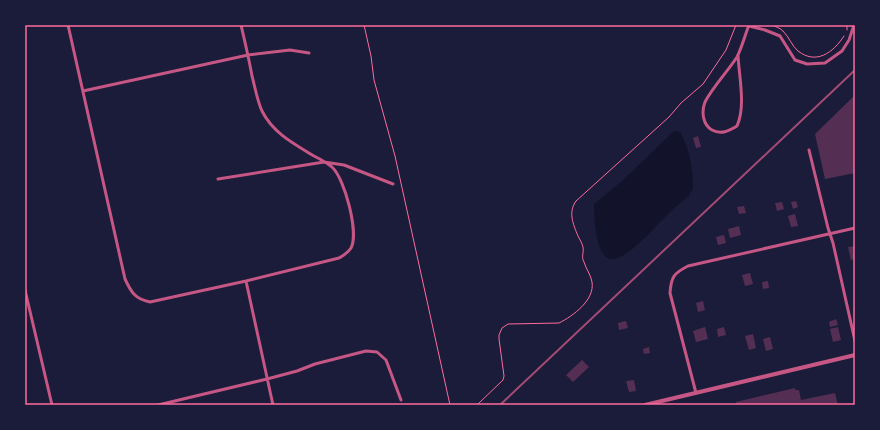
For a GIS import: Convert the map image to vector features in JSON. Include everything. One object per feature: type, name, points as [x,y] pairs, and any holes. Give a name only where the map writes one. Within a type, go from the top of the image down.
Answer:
[{"type":"street","points":[[68,25],[125,279],[131,291],[144,301],[157,301],[339,258],[347,253],[351,247],[353,233],[352,223],[345,188],[340,176],[333,167],[286,139],[273,127],[262,111],[256,92],[241,25]]},
{"type":"street","points":[[738,55],[742,109],[740,119],[737,126],[726,132],[719,133],[707,127],[704,121],[703,114],[705,103],[738,55],[749,25],[780,36],[795,60],[807,64],[825,63],[842,51],[849,40],[854,25]]},
{"type":"street","points":[[83,91],[248,55],[290,50],[309,54]]},
{"type":"street","points":[[809,150],[833,243],[855,341]]},
{"type":"street","points":[[218,179],[324,162],[344,165],[393,184]]},
{"type":"street","points":[[696,393],[670,293],[671,284],[678,271],[688,266],[855,228]]},
{"type":"street","points":[[246,281],[273,405]]},
{"type":"street","points":[[25,290],[52,405]]},
{"type":"street","points":[[158,405],[267,379],[349,354],[366,351],[377,352],[386,360],[401,400]]},
{"type":"street","points":[[645,405],[855,355]]},
{"type":"path","points":[[364,25],[371,56],[374,80],[403,189],[450,405]]},
{"type":"path","points":[[477,405],[503,380],[504,376],[499,335],[502,328],[508,324],[559,323],[566,320],[591,295],[592,282],[583,260],[583,245],[578,236],[571,214],[572,207],[576,201],[669,117],[681,103],[703,84],[726,50],[736,25]]},
{"type":"path","points":[[772,25],[782,30],[797,50],[810,57],[821,57],[829,52],[842,40],[846,34],[847,25]]},
{"type":"path","points":[[393,184],[403,189]]},
{"type":"shaded area","points":[[674,131],[680,132],[689,152],[692,167],[693,189],[688,197],[670,212],[632,249],[617,258],[611,259],[606,257],[596,235],[594,204],[622,181]]},
{"type":"building","points":[[855,95],[855,173],[825,179],[815,134]]},
{"type":"building","points":[[698,136],[701,147],[696,148],[693,138]]},
{"type":"building","points":[[796,201],[798,207],[793,209],[791,202]]},
{"type":"building","points":[[782,202],[784,209],[777,211],[775,203]]},
{"type":"building","points":[[744,206],[746,213],[739,214],[737,207]]},
{"type":"building","points":[[795,214],[798,226],[791,227],[788,216]]},
{"type":"building","points":[[739,226],[741,235],[730,238],[728,229]]},
{"type":"building","points":[[724,235],[726,243],[718,245],[716,237]]},
{"type":"building","points":[[855,246],[855,259],[851,260],[848,247]]},
{"type":"building","points":[[750,273],[753,284],[745,286],[742,275]]},
{"type":"building","points":[[768,281],[769,288],[763,289],[762,282]]},
{"type":"building","points":[[703,301],[705,310],[698,312],[696,303]]},
{"type":"building","points":[[836,319],[838,325],[830,327],[829,322]]},
{"type":"building","points":[[626,321],[628,328],[619,330],[618,323]]},
{"type":"building","points":[[705,327],[708,339],[696,342],[693,331]]},
{"type":"building","points":[[724,327],[726,335],[718,337],[717,329]]},
{"type":"building","points":[[838,327],[841,340],[833,342],[830,329]]},
{"type":"building","points":[[753,334],[756,348],[749,350],[745,336]]},
{"type":"building","points":[[770,337],[773,349],[766,351],[763,339]]},
{"type":"building","points":[[649,347],[650,353],[644,354],[643,349]]},
{"type":"building","points":[[582,360],[589,367],[573,382],[566,375]]},
{"type":"building","points":[[634,380],[636,391],[629,392],[626,381]]},
{"type":"building","points":[[795,388],[795,390],[799,390],[801,400],[835,393],[838,405],[736,405],[736,402]]},
{"type":"railway","points":[[500,405],[855,70]]}]
